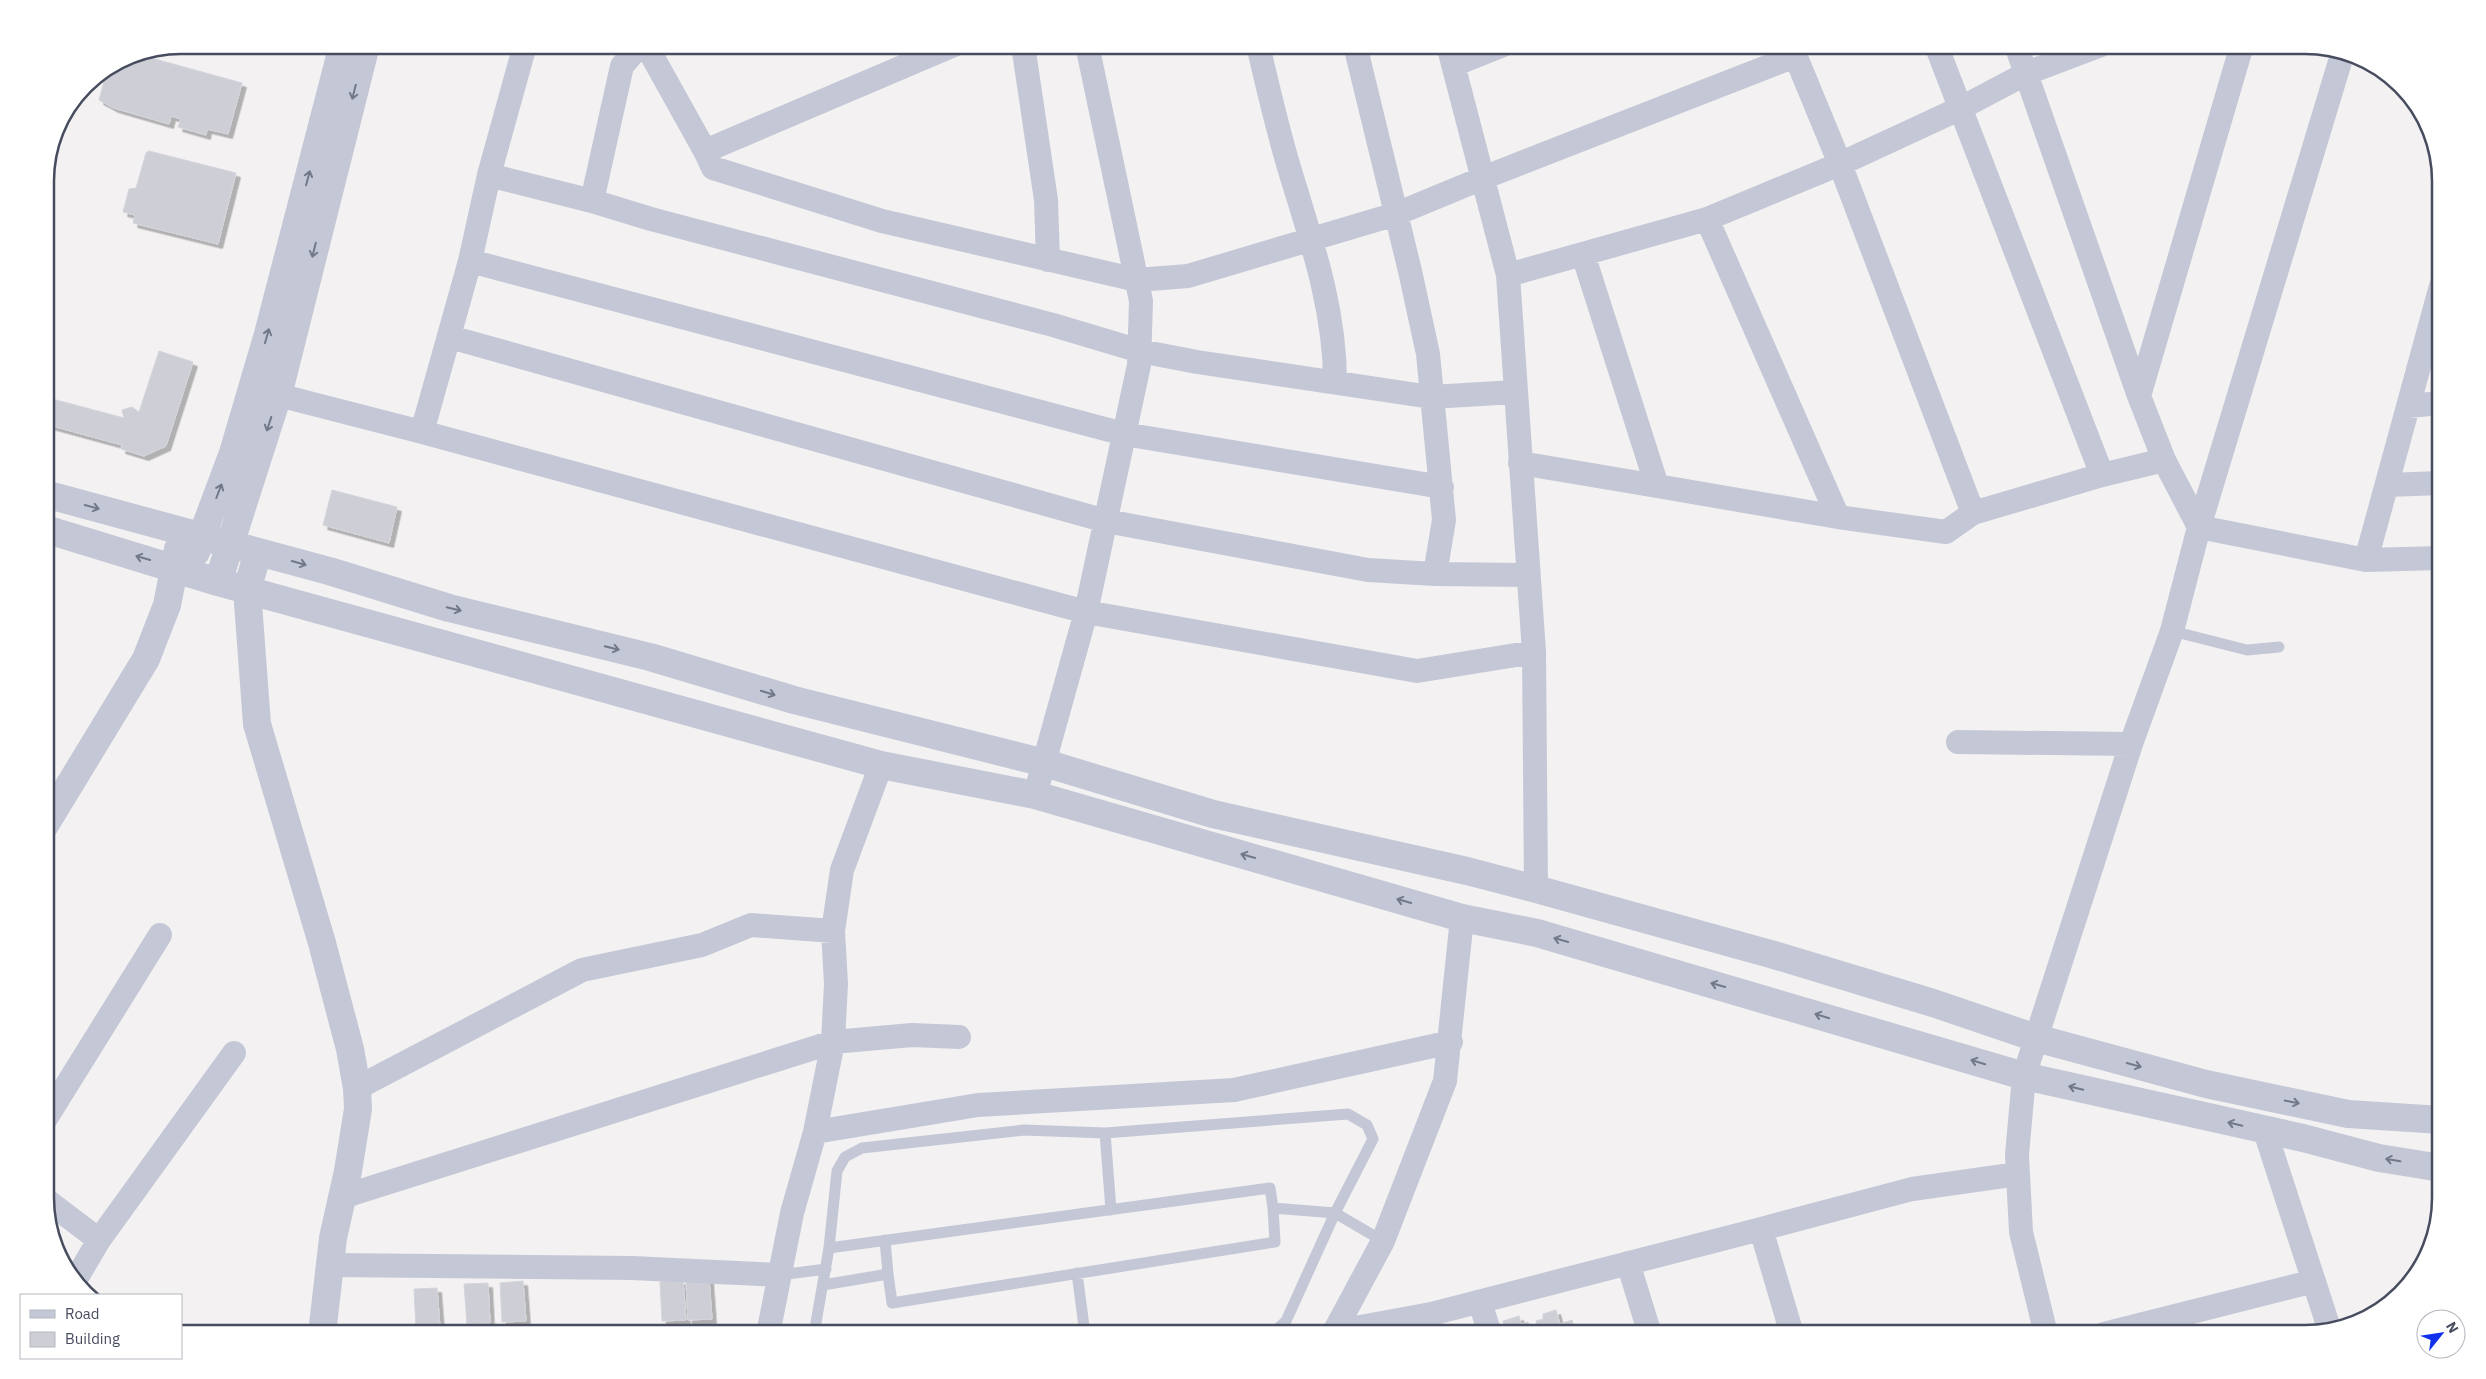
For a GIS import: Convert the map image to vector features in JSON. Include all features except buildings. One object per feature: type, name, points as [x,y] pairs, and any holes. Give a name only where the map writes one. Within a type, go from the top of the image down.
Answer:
[{"type":"street","points":[[54,810],[146,659],[181,570],[192,534],[233,453],[265,343],[340,54]]},
{"type":"street","points":[[218,582],[278,396],[364,54]]},
{"type":"street","points":[[422,432],[450,337],[470,261],[489,175],[523,54]]},
{"type":"street","points":[[592,201],[622,66],[632,54]]},
{"type":"street","points":[[651,54],[713,168],[882,221],[1137,280],[1188,276],[1396,214],[1786,54]]},
{"type":"street","points":[[705,151],[933,54]]},
{"type":"street","points":[[1024,54],[1046,200],[1048,260]]},
{"type":"street","points":[[1035,795],[1086,612],[1139,366],[1141,301],[1089,54]]},
{"type":"street","points":[[1260,54],[1290,173],[1312,239],[1335,345],[1335,382]]},
{"type":"street","points":[[1357,54],[1428,354],[1444,520],[1434,574]]},
{"type":"street","points":[[1794,54],[1840,164],[1973,513]]},
{"type":"street","points":[[1940,54],[2102,475]]},
{"type":"street","points":[[2020,54],[2164,460],[2200,527]]},
{"type":"street","points":[[1508,275],[1707,219],[1840,164],[1961,108],[2027,73],[2075,54]]},
{"type":"street","points":[[2140,396],[2239,54]]},
{"type":"street","points":[[1451,55],[1508,275],[1534,652],[1536,889]]},
{"type":"street","points":[[2044,1325],[2021,1232],[2017,1155],[2024,1076],[2131,744],[2172,631],[2200,527],[2341,59]]},
{"type":"street","points":[[489,175],[592,201],[661,222],[1053,325],[1140,350],[1282,376],[1431,397],[1515,392]]},
{"type":"street","points":[[1707,219],[1838,517]]},
{"type":"street","points":[[1583,254],[1657,486]]},
{"type":"street","points":[[470,261],[1124,434],[1442,487]]},
{"type":"street","points":[[2366,560],[2432,319]]},
{"type":"street","points":[[450,337],[1106,522],[1368,570],[1434,574],[1528,575]]},
{"type":"street","points":[[278,396],[422,432],[1086,612],[1417,671],[1534,652]]},
{"type":"street","points":[[2408,406],[2432,404]]},
{"type":"street","points":[[1520,463],[1838,517],[1946,532],[1973,513],[2102,475],[2164,460]]},
{"type":"street","points":[[2386,485],[2432,482]]},
{"type":"street","points":[[54,496],[230,544],[449,608],[650,657],[794,700],[1045,763],[1213,814],[1468,871],[1536,889],[1774,955],[1933,1003],[2036,1038],[2206,1084],[2338,1112],[2432,1119]]},
{"type":"street","points":[[2200,527],[2366,560],[2432,558]]},
{"type":"street","points":[[54,532],[218,582],[881,765],[1035,795],[1462,918],[1536,933],[2024,1076],[2303,1138],[2379,1158],[2432,1167]]},
{"type":"street","points":[[258,552],[247,590],[257,724],[322,943],[350,1049],[357,1088],[358,1109],[333,1238],[323,1325]]},
{"type":"street","points":[[1958,742],[2131,744]]},
{"type":"street","points":[[770,1325],[792,1213],[815,1132],[833,1042],[836,984],[833,931],[842,870],[881,765]]},
{"type":"street","points":[[1337,1325],[1383,1241],[1445,1081],[1462,918]]},
{"type":"street","points":[[357,1088],[582,970],[702,945],[751,925],[833,931]]},
{"type":"street","points":[[54,1106],[160,935]]},
{"type":"street","points":[[342,1197],[833,1042],[912,1035],[959,1037]]},
{"type":"street","points":[[815,1132],[978,1105],[1234,1090],[1450,1042]]},
{"type":"street","points":[[79,1274],[99,1240],[234,1053]]},
{"type":"street","points":[[2265,1131],[2327,1323]]},
{"type":"street","points":[[1374,1325],[1480,1302],[1912,1189],[2018,1174]]},
{"type":"street","points":[[54,1206],[99,1240]]},
{"type":"street","points":[[1761,1229],[1789,1325]]},
{"type":"street","points":[[1628,1263],[1647,1325]]},
{"type":"street","points":[[330,1265],[632,1268],[780,1274]]},
{"type":"street","points":[[2183,1325],[2314,1282]]},
{"type":"street","points":[[1480,1302],[1487,1325]]},
{"type":"lane","points":[[2172,631],[2247,650],[2279,647]]},
{"type":"lane","points":[[816,1325],[829,1248],[837,1171],[845,1157],[862,1148],[1024,1130],[1105,1133],[1348,1114],[1367,1126],[1373,1139],[1335,1212],[1286,1321],[1282,1325]]},
{"type":"lane","points":[[1105,1133],[1111,1210]]},
{"type":"lane","points":[[829,1248],[885,1240],[1270,1188],[1275,1242],[892,1303],[885,1240]]},
{"type":"lane","points":[[1273,1208],[1335,1212],[1383,1241]]},
{"type":"lane","points":[[780,1274],[826,1269]]},
{"type":"lane","points":[[1077,1273],[1084,1325]]},
{"type":"lane","points":[[823,1285],[888,1274]]}]
